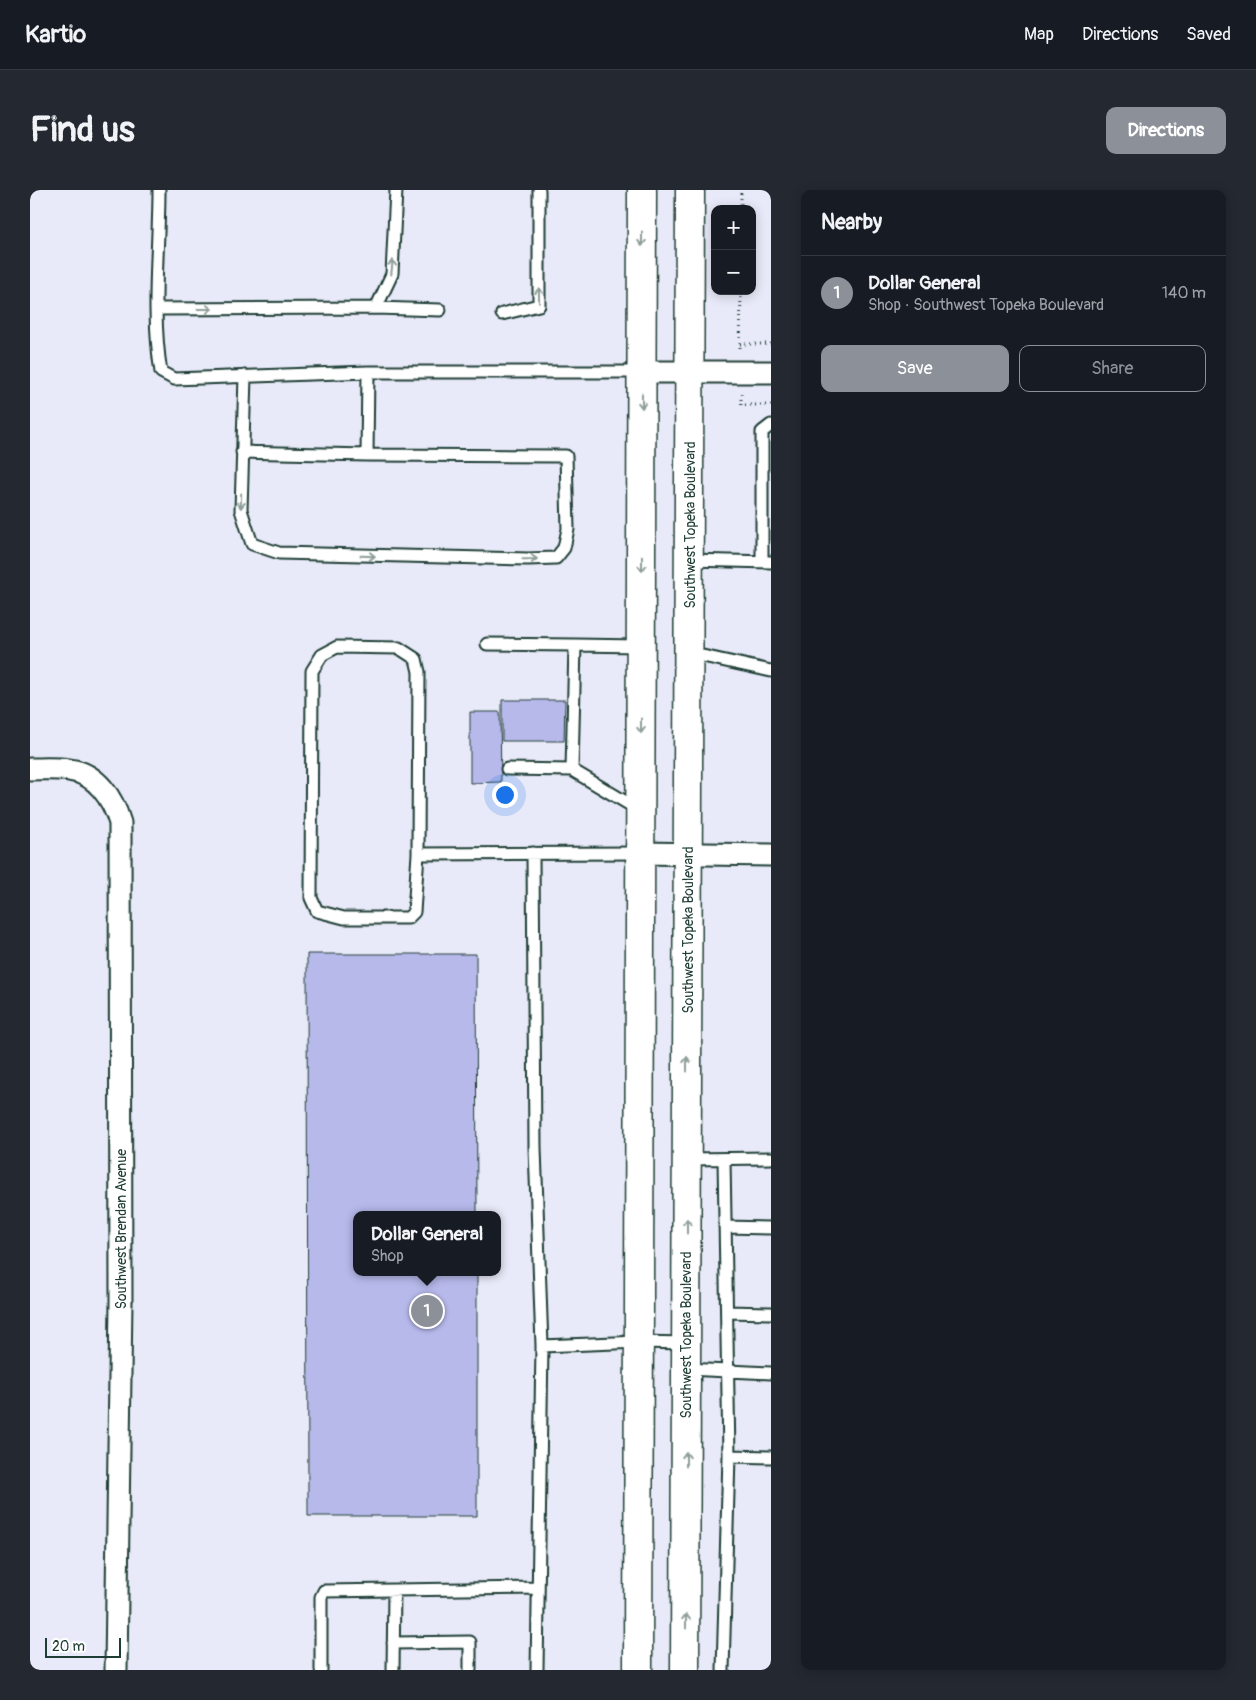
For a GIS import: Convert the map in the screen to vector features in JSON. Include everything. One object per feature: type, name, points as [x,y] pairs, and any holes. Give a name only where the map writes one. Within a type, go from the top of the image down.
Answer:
[{"type":"main road","points":[[638,1670],[642,190]]},
{"type":"main road","name":"Southwest Topeka Boulevard","points":[[686,1670],[690,190]]},
{"type":"street","points":[[642,372],[771,372]]},
{"type":"street","name":"Southwest Brendan Avenue","points":[[30,769],[69,770],[94,780],[106,791],[115,806],[120,823],[121,1301],[116,1670]]},
{"type":"street","points":[[641,853],[771,855]]},
{"type":"lane","points":[[159,190],[157,309],[159,357],[161,372],[174,379],[368,372],[642,372]]},
{"type":"lane","points":[[376,308],[392,274],[396,222],[396,190]]},
{"type":"lane","points":[[502,314],[539,305],[539,190]]},
{"type":"lane","points":[[157,309],[376,308],[440,310]]},
{"type":"lane","points":[[366,455],[368,372]]},
{"type":"lane","points":[[242,452],[566,456],[568,529],[564,548],[556,558],[518,559],[279,553],[252,544],[241,510],[242,452],[244,376]]},
{"type":"lane","points":[[689,560],[767,562],[762,432],[771,425]]},
{"type":"lane","points":[[487,644],[642,646]]},
{"type":"lane","points":[[572,770],[574,645]]},
{"type":"lane","points":[[337,647],[399,648],[416,659],[419,672],[418,854],[414,912],[408,918],[344,918],[317,911],[311,898],[312,671],[322,655],[337,647]]},
{"type":"lane","points":[[689,653],[771,671]]},
{"type":"lane","points":[[507,769],[572,770],[641,811]]},
{"type":"lane","points":[[532,853],[535,1148],[542,1346],[537,1670]]},
{"type":"lane","points":[[418,854],[641,853]]},
{"type":"lane","points":[[687,1159],[771,1158]]},
{"type":"lane","points":[[723,1670],[729,1456],[724,1159]]},
{"type":"lane","points":[[725,1227],[771,1228]]},
{"type":"lane","points":[[727,1312],[771,1313]]},
{"type":"lane","points":[[542,1346],[639,1342],[727,1371],[771,1373]]},
{"type":"lane","points":[[729,1456],[771,1457]]},
{"type":"lane","points":[[321,1670],[321,1597],[324,1592],[538,1588]]},
{"type":"lane","points":[[393,1670],[394,1591]]},
{"type":"lane","points":[[393,1643],[470,1642],[470,1670]]},
{"type":"path","points":[[741,205],[742,190]]},
{"type":"path","points":[[740,344],[771,344]]},
{"type":"building","points":[[502,700],[565,700],[564,741],[502,741]]},
{"type":"building","points":[[470,712],[500,712],[501,782],[470,783]]},
{"type":"building","points":[[307,954],[476,954],[477,1211],[353,1211],[353,1276],[477,1276],[477,1516],[308,1516]]},
{"type":"place","name":"Dollar General","points":[[427,1311]]}]
